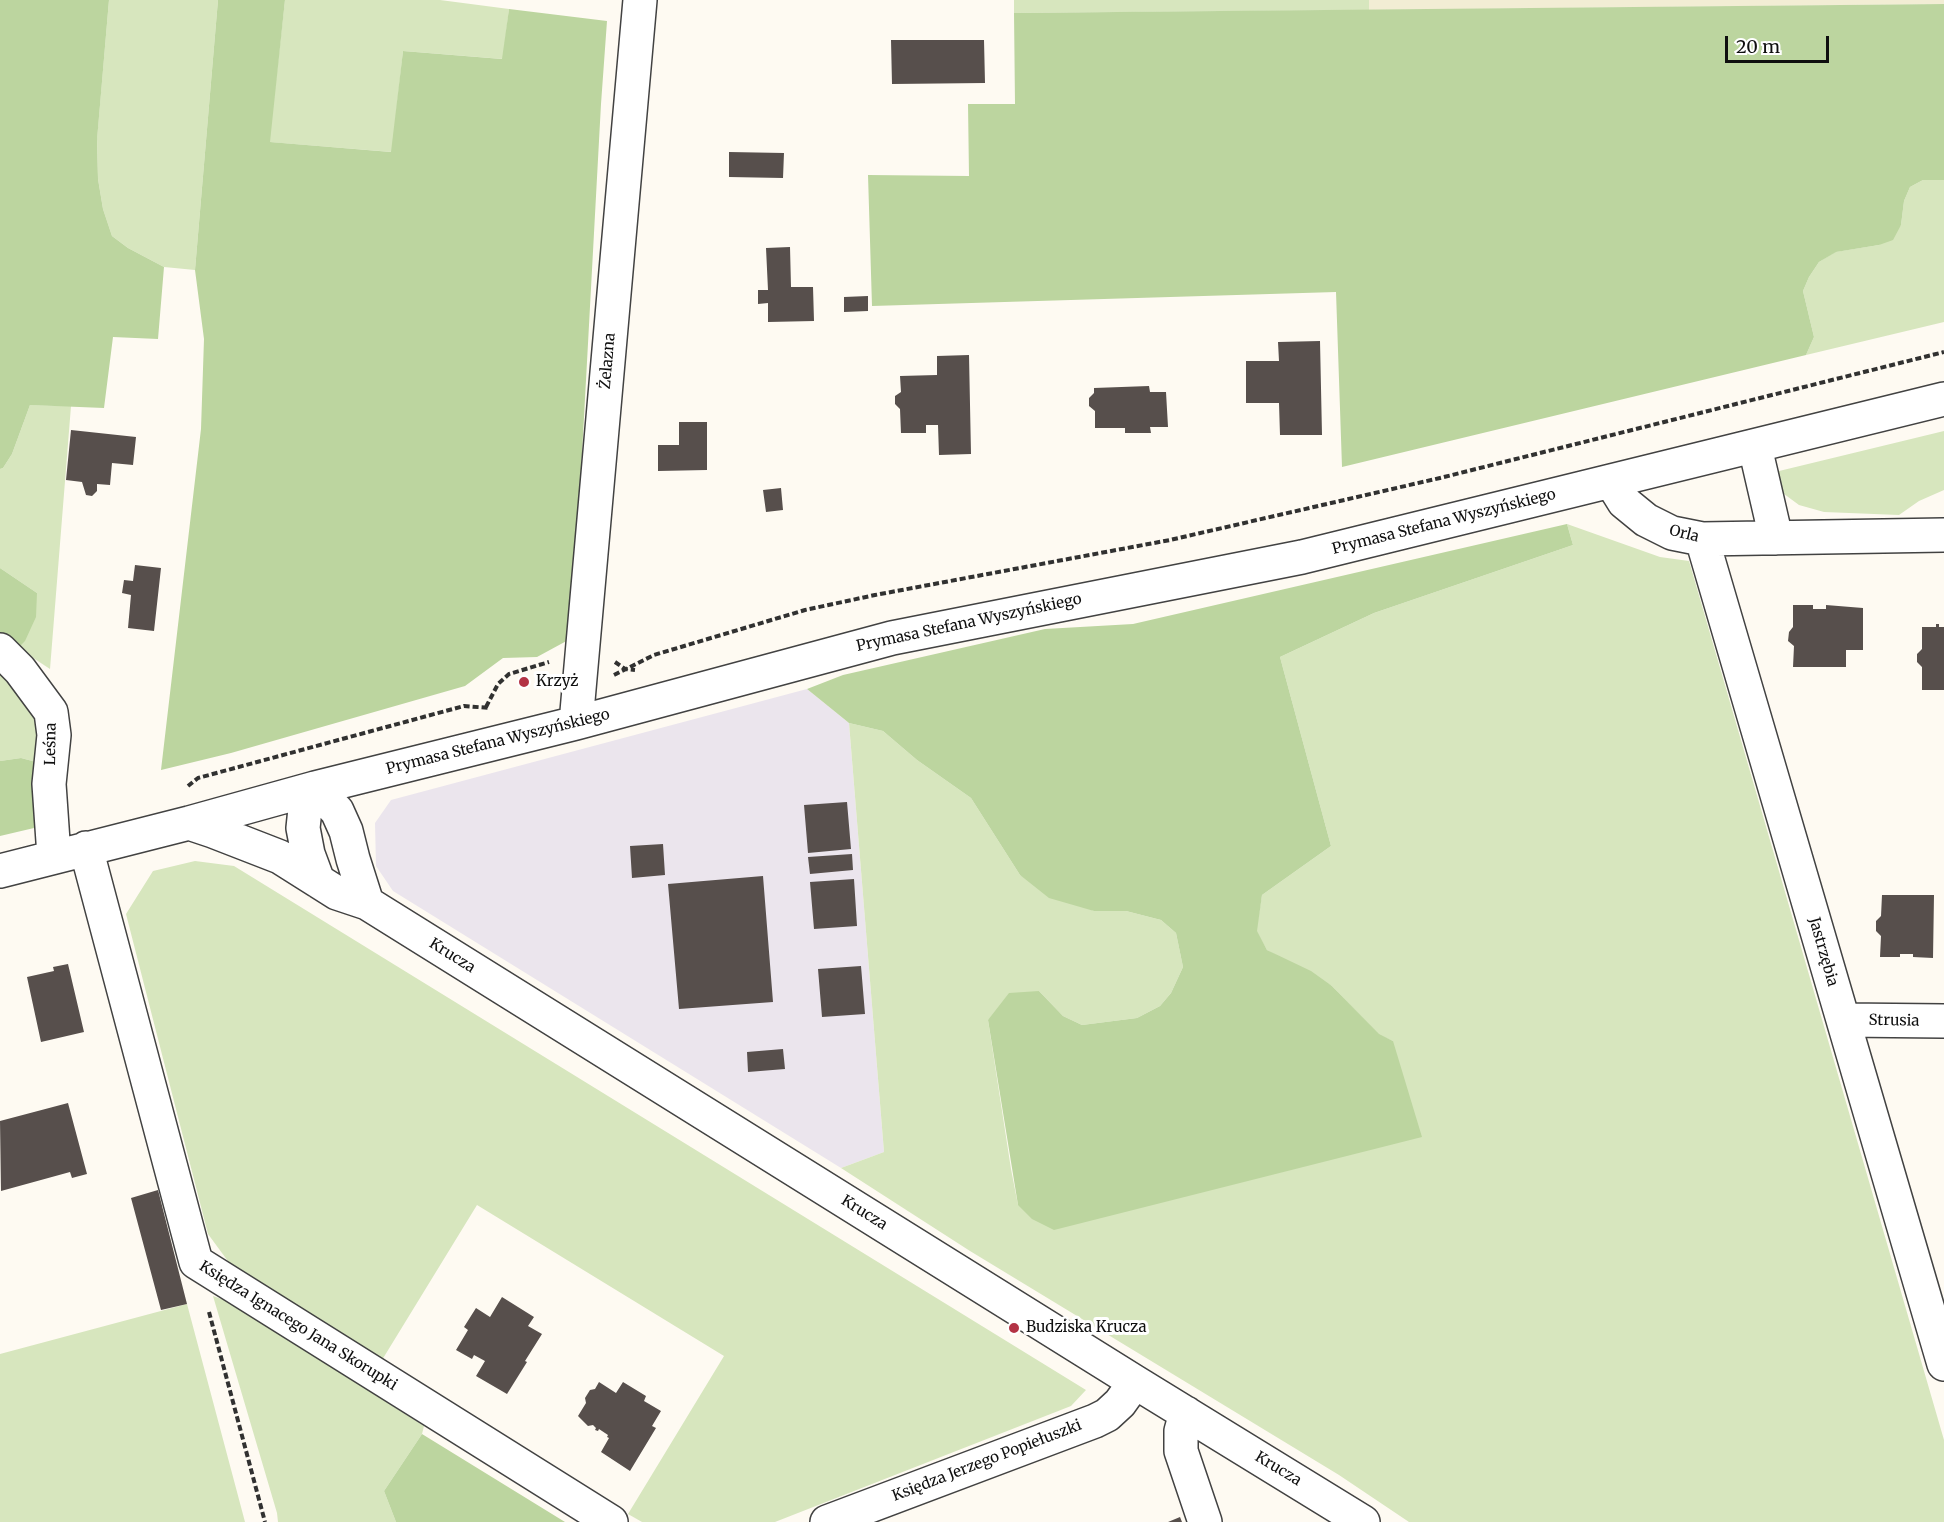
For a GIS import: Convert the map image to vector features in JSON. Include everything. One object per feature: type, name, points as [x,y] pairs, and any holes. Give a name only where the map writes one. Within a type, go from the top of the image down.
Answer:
[{"type":"street","name":"Żelazna","points":[[576,723],[640,0]]},
{"type":"street","name":"Prymasa Stefana Wyszyńskiego","points":[[0,871],[315,788],[576,723],[892,638],[1302,557],[1944,399]]},
{"type":"street","points":[[1755,447],[1776,538]]},
{"type":"street","name":"Orla","points":[[1611,482],[1624,502],[1646,520],[1671,534],[1702,539],[1944,535]]},
{"type":"street","name":"Jastrzębia","points":[[1702,539],[1944,1364]]},
{"type":"street","name":"Leśna","points":[[0,650],[20,670],[51,712],[54,735],[49,784],[54,856]]},
{"type":"street","points":[[318,881],[308,854],[303,828],[305,809],[315,788],[337,811],[346,831],[367,903]]},
{"type":"street","name":"Krucza","points":[[189,823],[279,857],[346,897],[367,903],[1134,1382],[1363,1522]]},
{"type":"street","name":"Księdza Ignacego Jana Skorupki","points":[[86,848],[196,1262],[611,1522]]},
{"type":"street","name":"Strusia","points":[[1843,1020],[1944,1021]]},
{"type":"street","name":"Księdza Jerzego Popiełuszki","points":[[827,1522],[1095,1421],[1107,1415],[1120,1403],[1134,1382]]},
{"type":"street","points":[[1186,1413],[1181,1431],[1181,1451],[1204,1522]]},
{"type":"path","points":[[581,682],[609,678],[654,655],[805,610],[1181,538],[1440,478],[1944,352]]},
{"type":"path","points":[[481,716],[498,684],[509,674],[550,661]]},
{"type":"path","points":[[182,790],[198,778],[464,706],[498,708]]},
{"type":"path","points":[[196,1262],[265,1522]]},
{"type":"shaded area","points":[[1369,0],[1944,0],[1944,4],[1369,10]]},
{"type":"shaded area","points":[[807,689],[849,723],[884,1152],[841,1168],[393,891],[376,866],[375,823],[391,800]]},
{"type":"green space","points":[[0,0],[109,0],[97,140],[98,179],[103,209],[112,236],[128,248],[164,267],[158,339],[113,337],[104,408],[30,405],[12,454],[0,469]]},
{"type":"green space","points":[[109,0],[218,0],[195,270],[164,267],[128,248],[112,236],[103,209],[98,179],[97,139]]},
{"type":"green space","points":[[218,0],[285,0],[270,142],[391,152],[403,51],[502,59],[509,9],[607,21],[572,638],[537,657],[503,658],[465,686],[231,753],[161,770],[201,429],[204,339],[195,270]]},
{"type":"green space","points":[[285,0],[440,0],[509,9],[503,59],[403,51],[392,152],[269,142]]},
{"type":"green space","points":[[1014,0],[1369,0],[1369,10],[1014,13]]},
{"type":"green space","points":[[1944,4],[1944,180],[1923,180],[1910,187],[1904,201],[1901,225],[1893,240],[1879,245],[1836,252],[1819,262],[1803,291],[1814,337],[1806,355],[1342,467],[1336,292],[872,306],[868,175],[969,176],[968,104],[1015,104],[1014,13]]},
{"type":"green space","points":[[1923,180],[1944,180],[1944,322],[1806,355],[1814,337],[1803,291],[1819,262],[1835,252],[1879,245],[1901,225],[1904,201],[1910,187]]},
{"type":"green space","points":[[30,405],[71,406],[50,669],[18,648],[37,593],[0,568],[0,469],[12,454]]},
{"type":"green space","points":[[1944,431],[1944,490],[1919,501],[1899,515],[1824,512],[1799,505],[1780,491],[1775,472]]},
{"type":"green space","points":[[1567,524],[1660,557],[1689,561],[1944,1440],[1944,1522],[1409,1522],[1339,1475],[970,1251],[841,1168],[884,1152],[849,723],[883,731],[917,760],[971,798],[1020,875],[1094,911],[1126,911],[1161,920],[1176,933],[1183,967],[1171,993],[1160,1006],[1137,1018],[1082,1025],[1063,1016],[1039,991],[988,1020],[1018,1205],[1393,1041],[1379,1035],[1332,986],[1267,950],[1256,931],[1262,895],[1331,846],[1280,657],[1374,613],[1573,545]]},
{"type":"green space","points":[[1567,524],[1573,545],[1374,613],[1280,657],[1331,846],[1262,895],[1257,931],[1267,950],[1311,971],[1332,986],[1379,1034],[1393,1041],[1422,1137],[1054,1230],[1032,1219],[1018,1205],[988,1020],[1009,993],[1039,991],[1063,1016],[1082,1025],[1137,1018],[1160,1006],[1171,993],[1183,967],[1176,933],[1161,920],[1126,911],[1094,911],[1049,898],[1020,875],[971,798],[917,760],[883,731],[849,723],[807,689],[843,675],[1045,629],[1133,624]]},
{"type":"green space","points":[[0,568],[37,593],[36,617],[25,641],[18,648],[0,633]]},
{"type":"green space","points":[[0,671],[44,718],[40,763],[21,758],[0,761]]},
{"type":"green space","points":[[21,758],[40,763],[34,828],[0,836],[0,761]]},
{"type":"green space","points":[[195,861],[234,866],[1086,1390],[1071,1406],[775,1522],[642,1522],[628,1514],[724,1356],[477,1205],[382,1360],[233,1268],[208,1234],[126,914],[153,871]]},
{"type":"green space","points":[[213,1296],[230,1302],[424,1426],[422,1434],[384,1491],[396,1522],[278,1522]]},
{"type":"green space","points":[[187,1304],[245,1522],[0,1522],[0,1354]]},
{"type":"green space","points":[[422,1434],[565,1522],[396,1522],[384,1491]]},
{"type":"building","points":[[891,40],[984,40],[985,83],[892,84]]},
{"type":"building","points":[[729,152],[784,153],[783,178],[729,177]]},
{"type":"building","points":[[790,247],[791,287],[813,287],[814,321],[768,322],[768,303],[758,304],[758,290],[768,290],[766,248]]},
{"type":"building","points":[[868,296],[868,311],[844,312],[844,297]]},
{"type":"building","points":[[1320,341],[1322,435],[1280,435],[1279,403],[1246,403],[1246,361],[1279,361],[1278,342]]},
{"type":"building","points":[[969,355],[971,454],[939,455],[938,425],[926,425],[926,433],[901,433],[900,409],[895,404],[895,396],[901,392],[900,376],[937,375],[937,356]]},
{"type":"building","points":[[1149,386],[1150,392],[1166,392],[1168,427],[1150,427],[1151,433],[1125,433],[1125,428],[1095,428],[1095,411],[1089,406],[1089,398],[1094,393],[1094,388]]},
{"type":"building","points":[[679,422],[707,422],[707,470],[658,471],[658,445],[679,445]]},
{"type":"building","points":[[71,430],[136,437],[133,465],[112,463],[110,485],[97,484],[97,491],[92,496],[86,495],[82,482],[66,480]]},
{"type":"building","points":[[781,488],[783,510],[766,512],[763,490]]},
{"type":"building","points":[[135,565],[161,568],[154,631],[128,628],[131,595],[122,593],[124,580],[133,581]]},
{"type":"building","points":[[1793,605],[1813,605],[1813,609],[1826,609],[1826,605],[1863,608],[1863,650],[1846,650],[1846,667],[1793,667],[1794,646],[1788,641],[1789,632],[1793,627]]},
{"type":"building","points":[[1936,624],[1944,627],[1944,690],[1922,690],[1922,667],[1917,662],[1917,654],[1922,649],[1922,627],[1936,627]]},
{"type":"building","points":[[847,802],[851,849],[808,853],[804,805]]},
{"type":"building","points":[[663,844],[665,875],[632,878],[630,846]]},
{"type":"building","points":[[852,854],[853,870],[810,874],[808,857]]},
{"type":"building","points":[[763,876],[773,1002],[679,1009],[668,884]]},
{"type":"building","points":[[854,879],[857,926],[814,929],[810,882]]},
{"type":"building","points":[[1882,895],[1934,895],[1933,958],[1913,957],[1913,954],[1900,954],[1900,957],[1880,957],[1881,936],[1876,931],[1876,921],[1881,916]]},
{"type":"building","points":[[68,964],[84,1032],[41,1042],[27,977],[54,971],[53,967]]},
{"type":"building","points":[[861,966],[865,1014],[822,1017],[818,969]]},
{"type":"building","points":[[783,1049],[785,1069],[748,1072],[747,1052]]},
{"type":"building","points":[[68,1103],[87,1174],[72,1178],[70,1172],[1,1191],[0,1121]]},
{"type":"building","points":[[158,1190],[187,1304],[161,1310],[131,1198]]},
{"type":"building","points":[[502,1297],[534,1317],[528,1326],[542,1334],[507,1394],[476,1376],[485,1361],[474,1355],[472,1359],[456,1350],[468,1330],[464,1327],[476,1308],[490,1317]]},
{"type":"building","points":[[599,1382],[616,1393],[623,1382],[646,1396],[644,1401],[661,1411],[652,1426],[656,1428],[630,1471],[601,1452],[609,1438],[608,1435],[599,1429],[595,1430],[593,1425],[588,1426],[578,1416],[586,1403],[585,1398]]},
{"type":"building","points":[[1180,1517],[1182,1522],[1168,1522]]},
{"type":"place","name":"Krzyż","points":[[524,682]]},
{"type":"place","name":"Budziska Krucza","points":[[1014,1328]]}]
